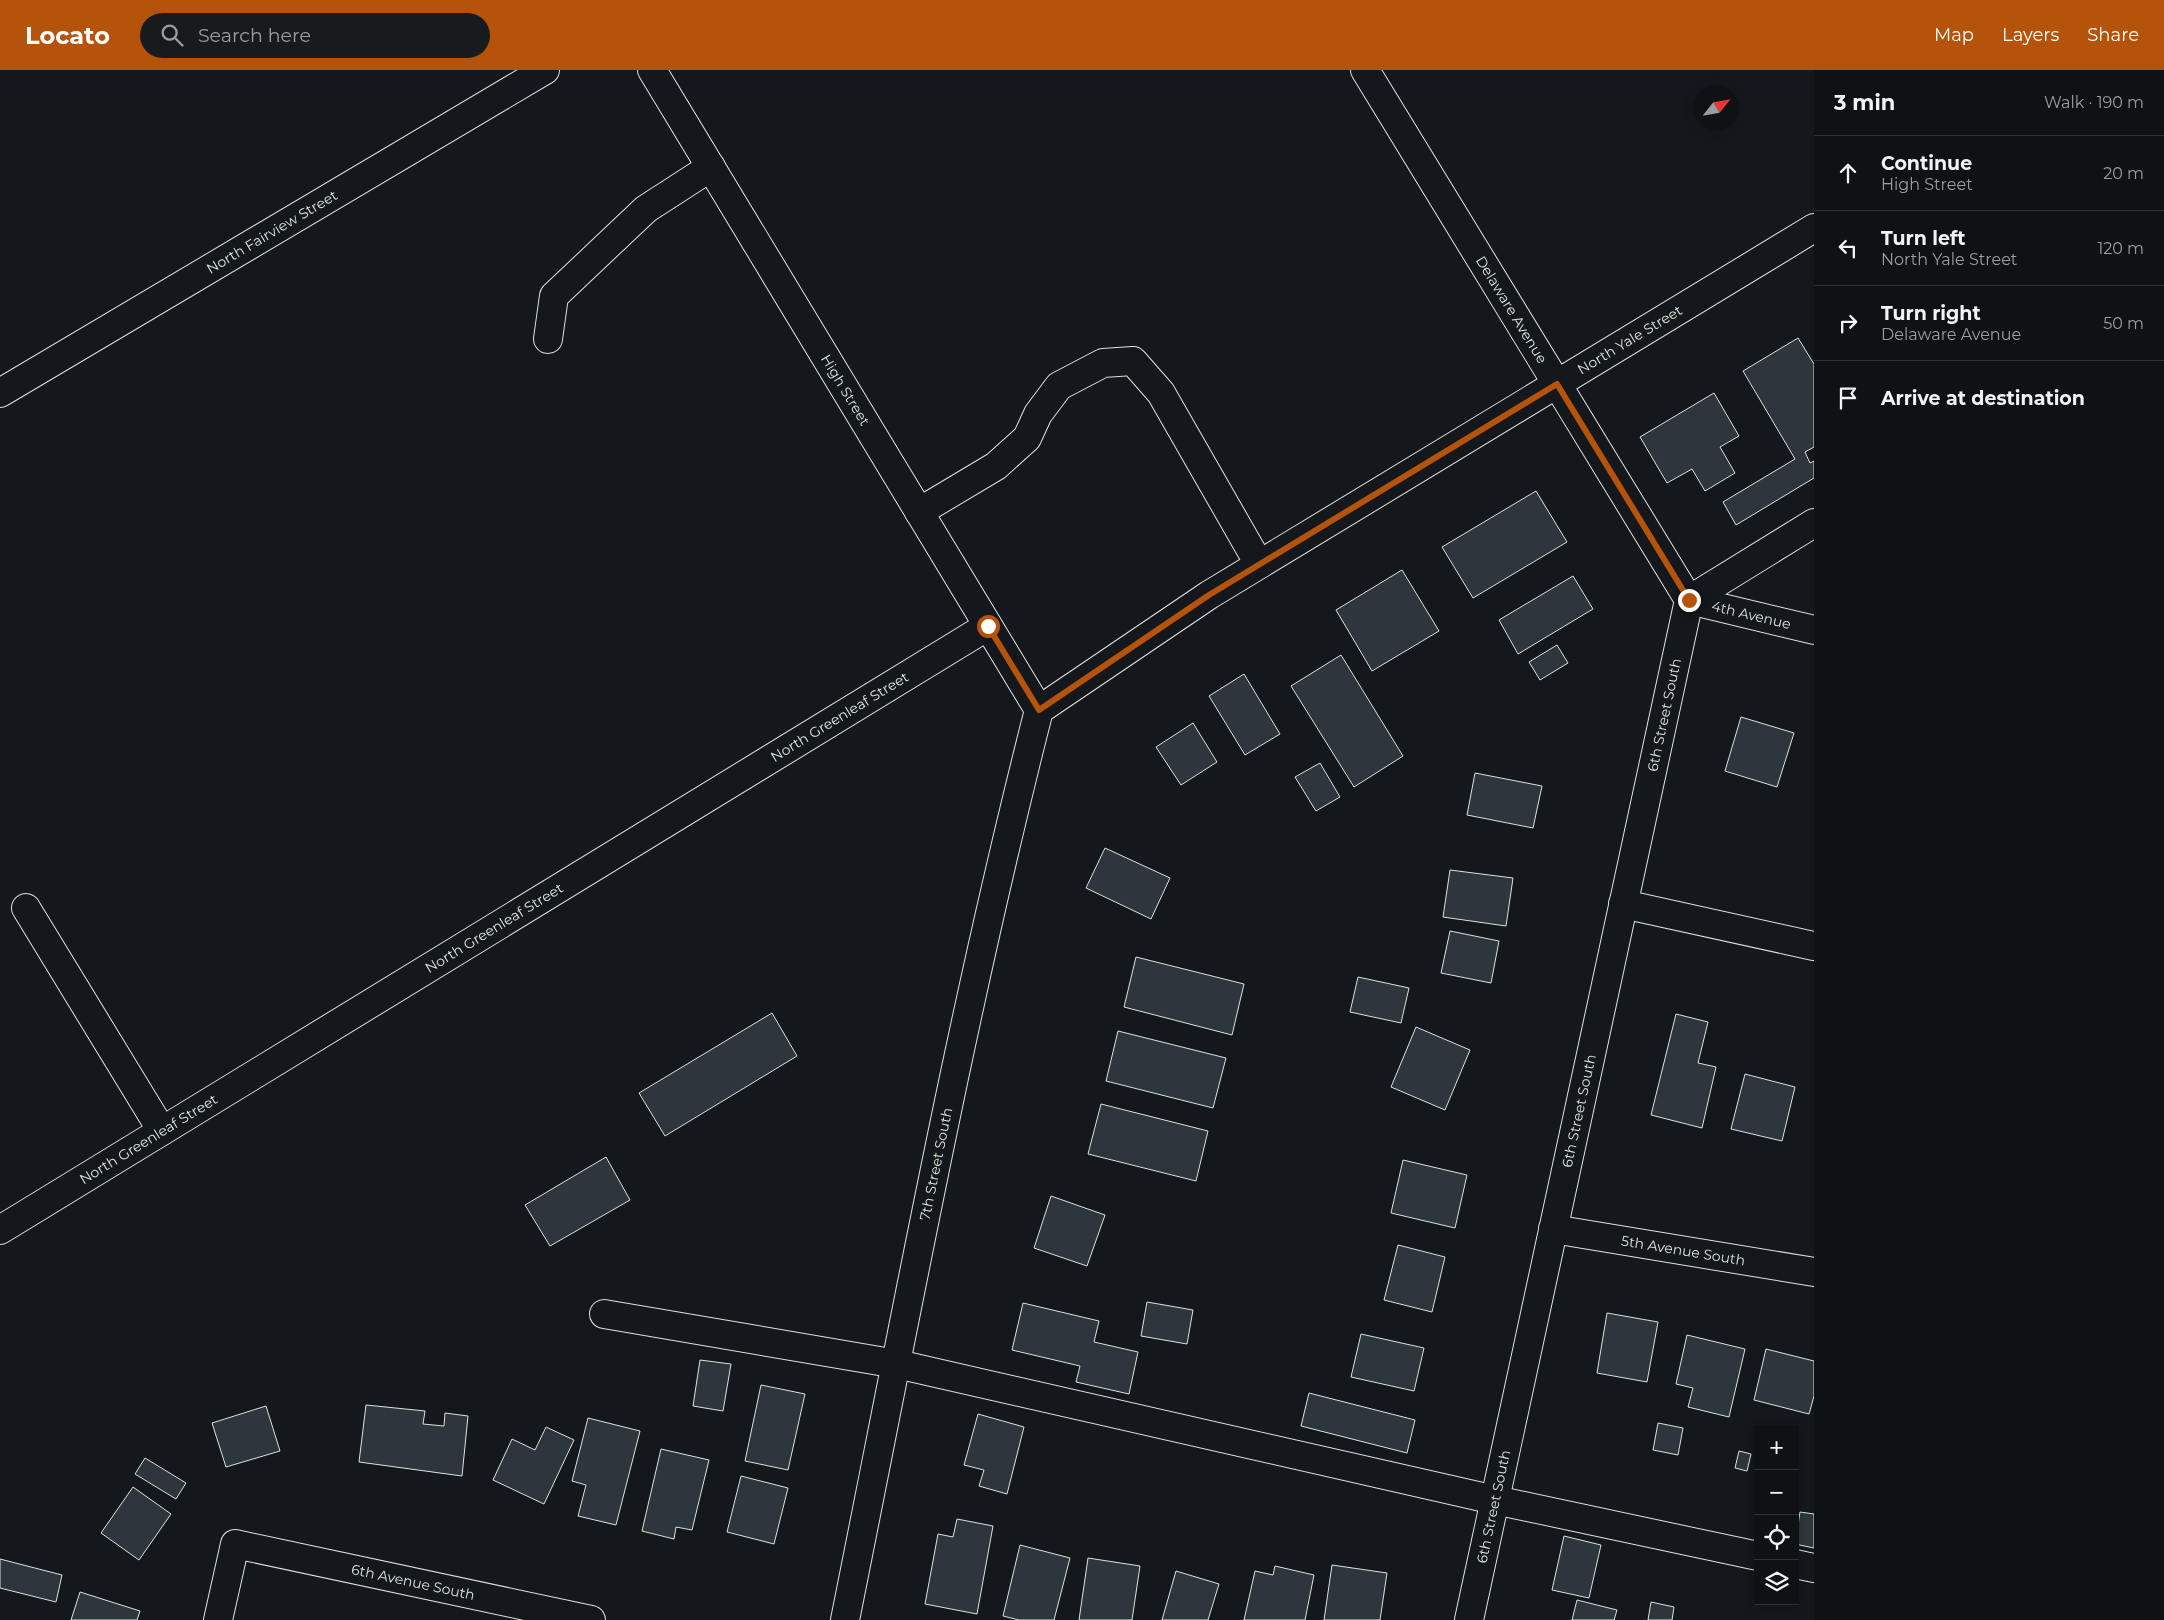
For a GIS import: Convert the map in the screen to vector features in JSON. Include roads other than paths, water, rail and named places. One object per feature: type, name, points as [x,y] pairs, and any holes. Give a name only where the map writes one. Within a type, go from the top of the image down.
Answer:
[{"type":"street","name":"North Fairview Street","points":[[0,393],[545,70]]},
{"type":"street","name":"High Street","points":[[652,70],[1039,710]]},
{"type":"street","name":"Delaware Avenue","points":[[1366,70],[1689,600]]},
{"type":"street","points":[[548,339],[554,296],[646,210],[711,167]]},
{"type":"street","name":"North Yale Street","points":[[1039,710],[1258,564],[1814,228]]},
{"type":"street","points":[[919,512],[996,466],[1027,438],[1038,414],[1059,386],[1103,363],[1133,362],[1161,393],[1258,564]]},
{"type":"street","points":[[1689,600],[1814,523]]},
{"type":"street","name":"4th Avenue","points":[[1689,600],[1814,630]]},
{"type":"street","name":"6th Street South","points":[[1470,1620],[1689,600]]},
{"type":"street","name":"North Greenleaf Street","points":[[0,1230],[988,626]]},
{"type":"street","name":"7th Street South","points":[[845,1620],[896,1364],[1002,857],[1039,710]]},
{"type":"street","points":[[1623,904],[1814,946]]},
{"type":"street","points":[[26,908],[162,1130]]},
{"type":"street","name":"5th Avenue South","points":[[1553,1229],[1814,1272]]},
{"type":"street","points":[[604,1314],[896,1364],[1495,1500],[1754,1555]]},
{"type":"street","name":"6th Avenue South","points":[[218,1620],[235,1544],[591,1620]]},
{"type":"street","points":[[1799,1565],[1814,1568]]}]
